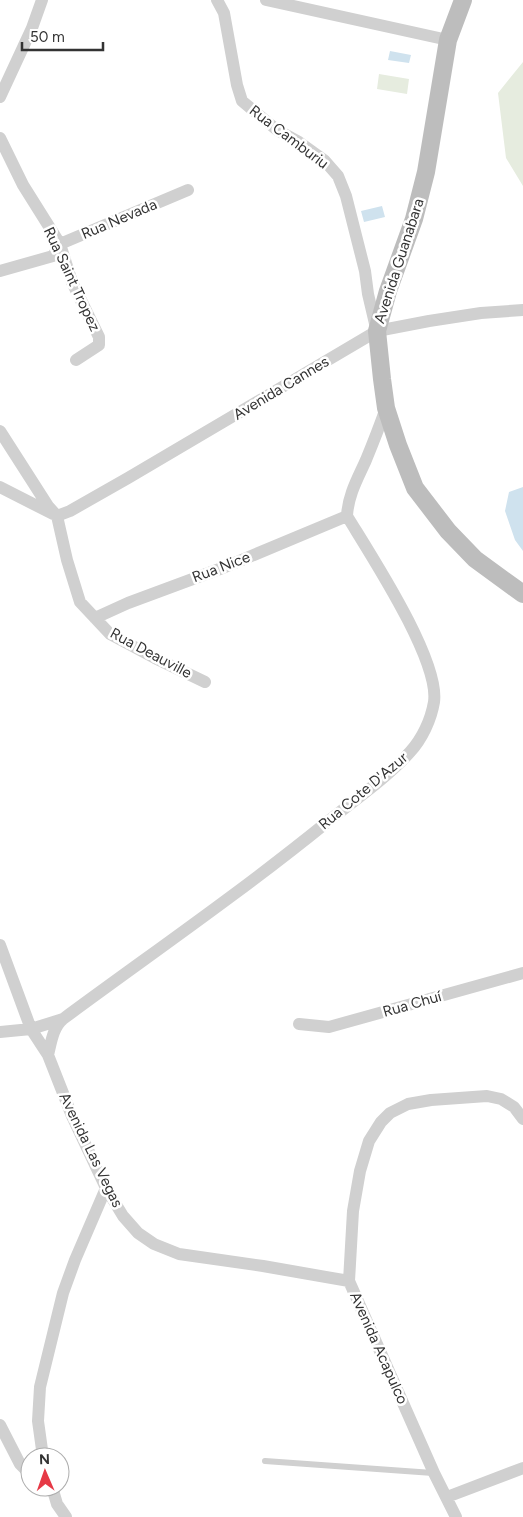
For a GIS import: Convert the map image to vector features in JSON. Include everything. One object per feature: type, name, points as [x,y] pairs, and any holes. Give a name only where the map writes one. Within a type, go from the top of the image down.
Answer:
[{"type":"street","points":[[0,97],[32,28],[42,0]]},
{"type":"street","name":"Rua Camburiu","points":[[217,0],[224,14],[237,85],[242,101],[277,130],[299,142],[324,160],[338,176],[346,196],[365,272],[377,331]]},
{"type":"street","points":[[266,0],[448,40]]},
{"type":"street","name":"Avenida Guanabara","points":[[463,0],[448,40],[426,172],[414,219],[388,291],[377,331],[386,408],[408,472],[416,488],[448,532],[475,559],[523,594]]},
{"type":"street","name":"Rua Saint Tropez","points":[[0,138],[23,184],[60,244],[72,282],[100,341],[99,345],[76,360]]},
{"type":"street","name":"Rua Nevada","points":[[0,271],[53,256],[60,244],[188,190]]},
{"type":"street","name":"Avenida Cannes","points":[[57,516],[70,511],[128,478],[377,331],[481,313],[523,310]]},
{"type":"street","points":[[347,516],[356,480],[386,408]]},
{"type":"street","points":[[0,431],[48,506],[57,516]]},
{"type":"street","points":[[0,487],[57,516]]},
{"type":"street","name":"Rua Deauville","points":[[57,516],[67,560],[80,602],[110,634],[205,682]]},
{"type":"street","name":"Rua Nice","points":[[95,618],[128,602],[225,566],[347,516]]},
{"type":"street","name":"Rua Cote D'Azur","points":[[0,1032],[32,1029],[63,1019],[295,848],[410,753],[423,735],[434,702],[434,687],[428,665],[402,609],[347,516]]},
{"type":"street","name":"Avenida Las Vegas","points":[[0,945],[32,1029],[48,1055],[72,1116],[106,1188],[123,1216],[138,1233],[154,1244],[179,1254],[349,1281]]},
{"type":"street","name":"Rua Chuí","points":[[300,1024],[329,1027],[523,973]]},
{"type":"street","points":[[48,1055],[58,1022],[63,1019]]},
{"type":"street","name":"Avenida Acapulco","points":[[456,1517],[434,1473],[349,1281],[353,1211],[360,1171],[369,1141],[390,1112],[408,1104],[431,1100],[487,1096],[501,1099],[514,1106],[523,1119]]},
{"type":"street","points":[[42,1447],[38,1421],[40,1387],[48,1351],[63,1292],[106,1188]]},
{"type":"street","points":[[0,1425],[20,1464]]},
{"type":"street","points":[[447,1497],[523,1468]]},
{"type":"street","points":[[51,1497],[66,1517]]},
{"type":"street","points":[[55,1497],[57,1504]]},
{"type":"lane","points":[[265,1461],[434,1473]]},
{"type":"shaded area","points":[[523,62],[523,186],[506,158],[498,93]]},
{"type":"shaded area","points":[[379,74],[409,79],[407,94],[377,89]]},
{"type":"water","points":[[390,51],[411,55],[409,63],[388,60]]},
{"type":"water","points":[[382,206],[385,217],[364,222],[361,211]]},
{"type":"water","points":[[523,487],[523,551],[515,540],[505,511],[509,492]]}]
